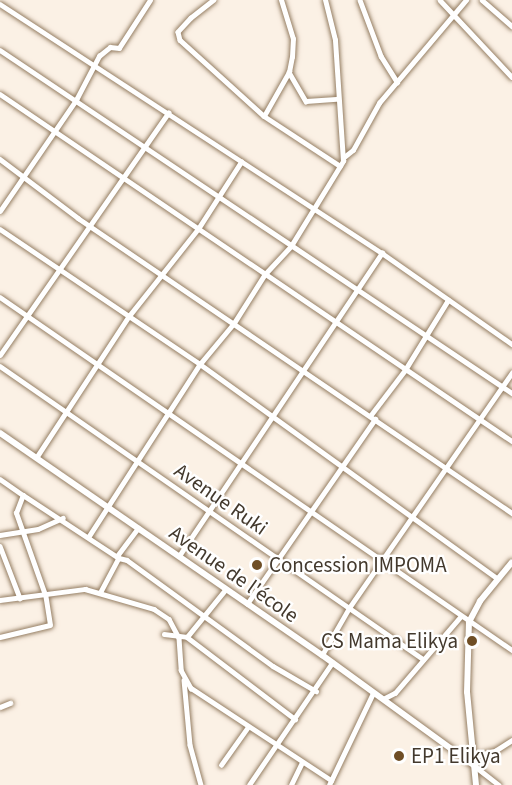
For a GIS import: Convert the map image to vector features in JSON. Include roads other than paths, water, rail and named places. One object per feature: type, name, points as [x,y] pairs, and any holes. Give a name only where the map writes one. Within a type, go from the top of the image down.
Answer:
[{"type":"street","points":[[0,211],[76,100],[92,66],[110,47],[118,48],[150,0]]},
{"type":"street","points":[[214,0],[191,18],[178,33],[180,40],[264,116],[340,166]]},
{"type":"street","points":[[264,116],[288,72],[293,39],[281,0]]},
{"type":"street","points":[[325,0],[334,40],[336,99],[344,157]]},
{"type":"street","points":[[360,0],[381,56],[397,82]]},
{"type":"street","points":[[440,0],[452,16],[512,77]]},
{"type":"street","points":[[89,536],[170,414],[200,364],[234,323],[265,274],[291,246],[344,157],[353,150],[373,111],[466,0]]},
{"type":"street","points":[[482,0],[512,26]]},
{"type":"street","points":[[0,4],[382,253],[512,344]]},
{"type":"street","points":[[0,50],[426,338],[512,393]]},
{"type":"street","points":[[288,72],[306,101],[336,99]]},
{"type":"street","points":[[0,94],[405,370],[482,418],[512,441]]},
{"type":"street","points":[[0,355],[168,113]]},
{"type":"street","points":[[0,159],[90,226],[512,513]]},
{"type":"street","points":[[36,458],[129,316],[198,228],[242,162]]},
{"type":"street","points":[[0,229],[59,271],[200,364],[269,417],[414,516],[497,578]]},
{"type":"street","points":[[178,556],[333,320],[382,253]]},
{"type":"street","points":[[0,297],[309,513],[512,650]]},
{"type":"street","points":[[247,604],[405,370],[448,300]]},
{"type":"street","name":"Avenue Ruki","points":[[0,366],[423,659]]},
{"type":"street","points":[[322,655],[349,608],[381,560],[448,470],[512,373]]},
{"type":"street","name":"Avenue de l'école","points":[[0,433],[322,655],[476,767]]},
{"type":"street","points":[[0,479],[63,518],[205,615],[273,666],[316,691]]},
{"type":"street","points":[[0,638],[50,625],[45,595],[16,513],[23,495]]},
{"type":"street","points":[[0,535],[23,531],[63,518]]},
{"type":"street","points":[[101,592],[118,557],[138,528]]},
{"type":"street","points":[[0,546],[20,598]]},
{"type":"street","points":[[476,785],[467,692],[469,621],[497,578],[512,562]]},
{"type":"street","points":[[0,600],[85,589],[101,592],[164,614],[179,638],[190,745],[201,785]]},
{"type":"street","points":[[164,634],[179,638],[187,637],[225,590]]},
{"type":"street","points":[[383,699],[395,693],[461,616]]},
{"type":"street","points":[[187,637],[295,719]]},
{"type":"street","points":[[249,785],[316,691],[332,663]]},
{"type":"street","points":[[184,680],[248,727],[330,782],[373,693]]},
{"type":"street","points":[[393,706],[395,693]]},
{"type":"street","points":[[0,707],[9,703]]},
{"type":"street","points":[[221,765],[248,727]]},
{"type":"street","points":[[475,756],[495,751],[512,740]]},
{"type":"street","points":[[291,785],[302,762]]},
{"type":"street","points":[[476,767],[499,785]]},
{"type":"street","points":[[486,775],[487,785]]},
{"type":"place","name":"Concession IMPOMA","points":[[257,565]]},
{"type":"place","name":"CS Mama Elikya","points":[[472,641]]},
{"type":"place","name":"EP1 Elikya","points":[[399,756]]}]
